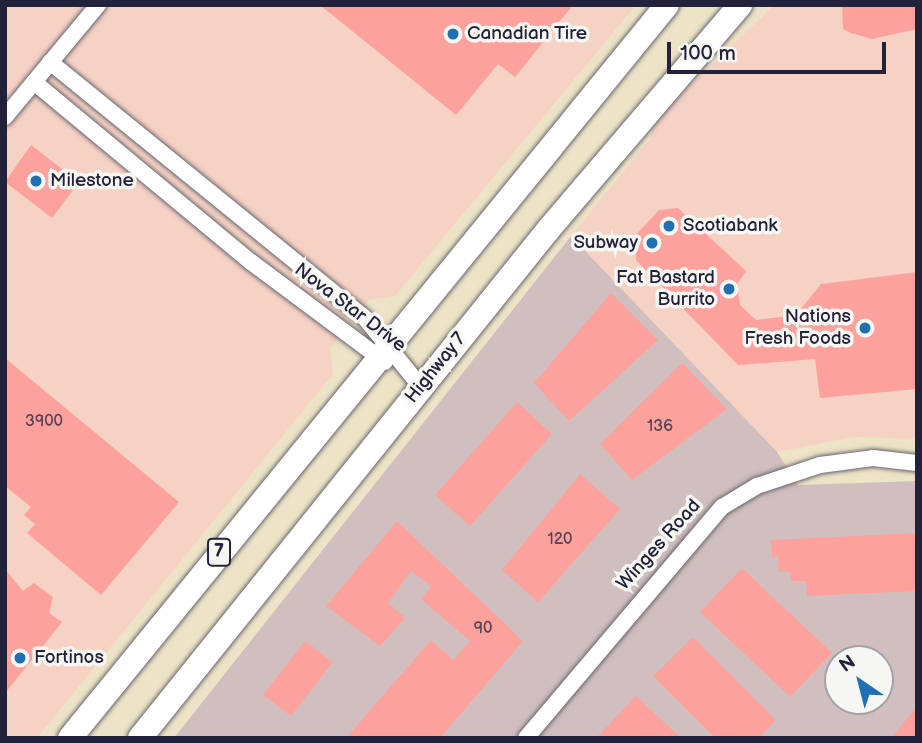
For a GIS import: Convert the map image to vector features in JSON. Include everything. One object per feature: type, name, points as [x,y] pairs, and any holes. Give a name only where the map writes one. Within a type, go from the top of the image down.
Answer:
[{"type":"main road","name":"7","points":[[70,738],[381,350],[667,5]]},
{"type":"main road","name":"Highway 7","points":[[140,738],[421,387],[740,5]]},
{"type":"street","points":[[5,117],[98,5]]},
{"type":"street","name":"Nova Star Drive","points":[[50,62],[363,317],[381,350]]},
{"type":"street","name":"Nova Star Drive","points":[[34,82],[381,350],[421,387]]},
{"type":"street","name":"Winges Road","points":[[526,738],[722,507],[757,485],[820,465],[873,458],[917,463]]},
{"type":"shaded area","points":[[5,5],[636,5],[395,296],[369,300],[330,349],[333,374],[37,738],[5,738]]},
{"type":"shaded area","points":[[774,5],[917,5],[917,439],[854,437],[777,452],[571,236],[650,139],[655,120]]},
{"type":"shaded area","points":[[571,236],[777,452],[798,485],[917,481],[917,738],[174,738]]},
{"type":"building","name":"Canadian Tire","points":[[320,5],[573,5],[515,77],[498,64],[456,115]]},
{"type":"building","points":[[842,5],[917,5],[917,29],[872,39],[851,33],[843,29]]},
{"type":"building","points":[[31,145],[79,182],[52,218],[5,182]]},
{"type":"building","points":[[678,208],[746,271],[737,284],[740,305],[756,320],[796,315],[821,284],[917,272],[917,389],[820,398],[815,359],[738,365],[636,260],[635,236],[659,210]]},
{"type":"building","points":[[611,293],[658,340],[569,421],[534,383]]},
{"type":"building","points":[[5,358],[179,502],[101,595],[27,533],[35,524],[24,515],[31,507],[5,486]]},
{"type":"building","points":[[682,363],[727,409],[632,480],[600,444]]},
{"type":"building","points":[[517,402],[552,434],[470,526],[435,495]]},
{"type":"building","points":[[580,474],[620,509],[538,602],[502,570]]},
{"type":"building","points":[[397,521],[523,641],[440,738],[346,738],[431,640],[453,660],[470,641],[421,599],[431,586],[411,571],[388,603],[405,618],[380,646],[326,606]]},
{"type":"building","points":[[917,533],[917,591],[807,596],[806,581],[791,581],[790,572],[779,572],[778,556],[772,557],[771,540]]},
{"type":"building","points":[[742,568],[824,645],[824,661],[790,697],[700,612]]},
{"type":"building","name":"Fortinos","points":[[5,569],[23,591],[34,583],[53,597],[49,613],[62,622],[5,693]]},
{"type":"building","points":[[693,637],[776,720],[759,738],[715,738],[653,676]]},
{"type":"building","points":[[305,641],[333,662],[291,716],[263,695]]},
{"type":"building","points":[[636,696],[681,738],[596,738]]},
{"type":"building","points":[[917,707],[917,738],[891,738]]},
{"type":"place","name":"Canadian Tire","points":[[453,34]]},
{"type":"place","name":"Milestone","points":[[36,181]]},
{"type":"place","name":"Scotiabank","points":[[669,226]]},
{"type":"place","name":"Subway","points":[[652,243]]},
{"type":"place","name":"Fat Bastard Burrito","points":[[729,289]]},
{"type":"place","name":"Nations Fresh Foods","points":[[865,328]]},
{"type":"place","name":"Fortinos","points":[[20,658]]}]
